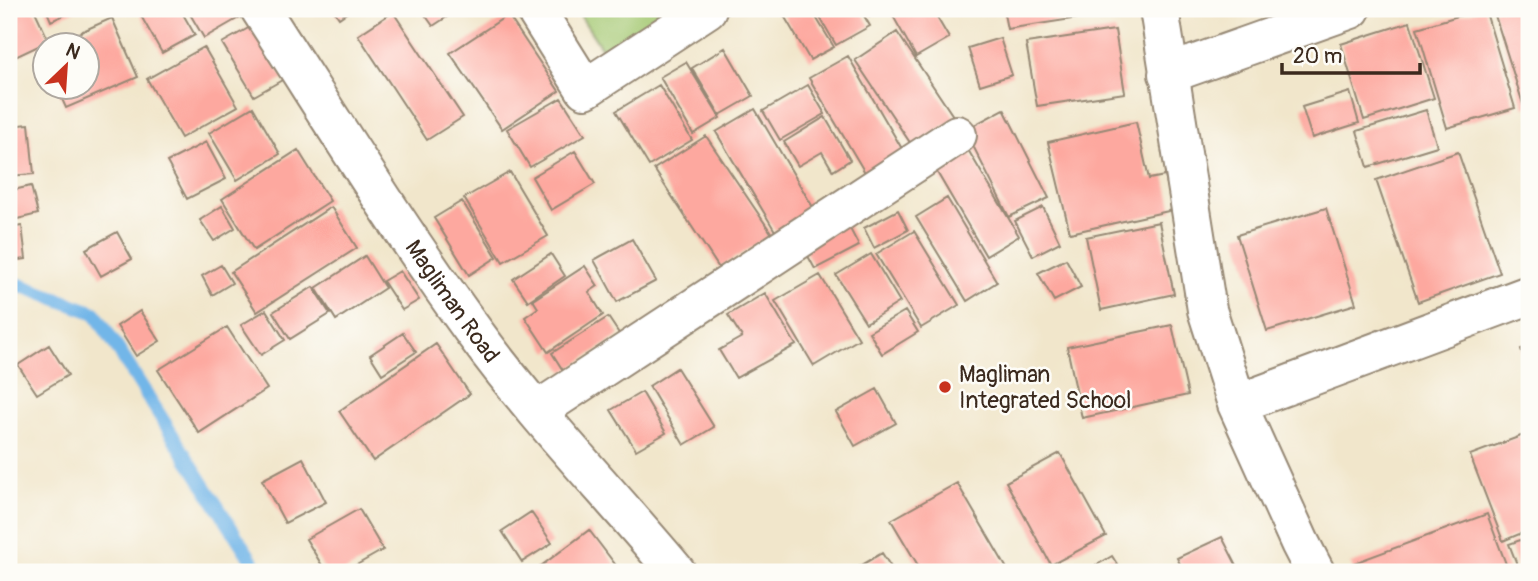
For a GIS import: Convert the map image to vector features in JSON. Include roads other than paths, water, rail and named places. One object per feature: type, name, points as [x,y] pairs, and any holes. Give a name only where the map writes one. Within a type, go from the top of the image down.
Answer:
[{"type":"street","name":"Magliman Road","points":[[260,9],[426,264],[475,334],[537,411],[676,572]]},
{"type":"street","points":[[535,9],[585,89],[708,9]]},
{"type":"street","points":[[1159,9],[1207,310],[1237,404],[1315,572]]},
{"type":"street","points":[[1168,74],[1351,9]]},
{"type":"street","points":[[537,411],[957,135]]},
{"type":"street","points":[[1237,404],[1529,295]]},
{"type":"waterway","points":[[9,281],[95,313],[259,572]]},
{"type":"place","name":"Magliman Integrated School","points":[[945,387]]}]
